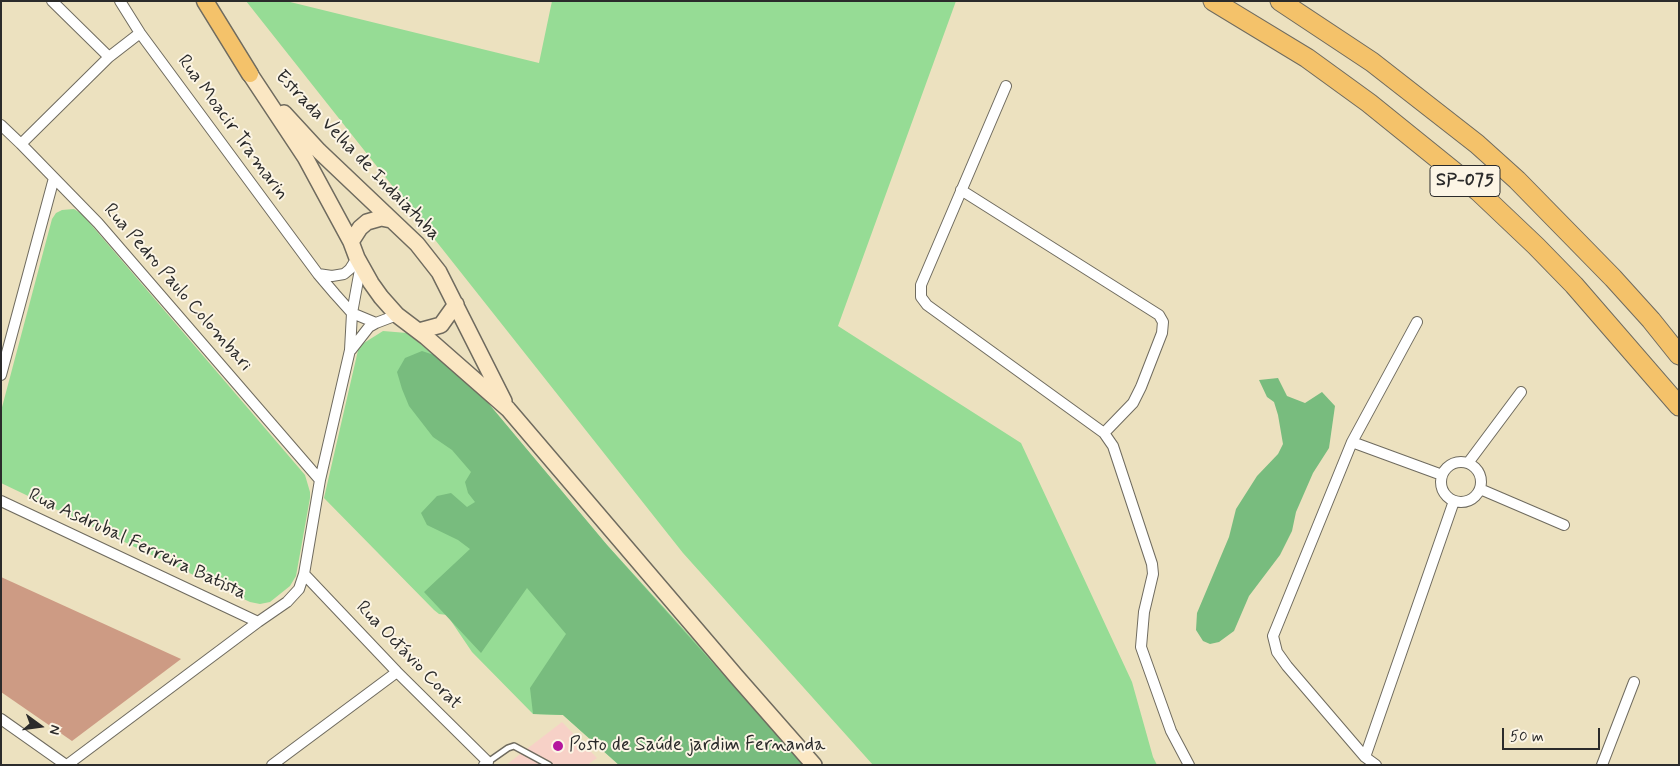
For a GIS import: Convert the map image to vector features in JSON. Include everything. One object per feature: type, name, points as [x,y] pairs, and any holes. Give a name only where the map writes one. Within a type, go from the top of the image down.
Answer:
[{"type":"highway","name":"SP-075","points":[[1213,1],[1307,58],[1370,103],[1478,191],[1574,285],[1679,406]]},
{"type":"highway","name":"SP-075","points":[[1280,1],[1372,62],[1436,110],[1484,150],[1517,180],[1613,278],[1651,320],[1679,355]]},
{"type":"main road","points":[[205,1],[250,74]]},
{"type":"main road","name":"Estrada Velha de Indaiatuba","points":[[250,74],[319,151],[423,251],[439,272],[508,409]]},
{"type":"main road","name":"Estrada Velha de Indaiatuba","points":[[250,74],[305,157],[351,242],[359,261],[381,297],[397,315],[419,331],[508,409]]},
{"type":"main road","points":[[351,242],[360,228],[367,222],[381,218],[391,220]]},
{"type":"main road","points":[[419,331],[441,325],[456,304]]},
{"type":"main road","points":[[508,409],[814,765]]},
{"type":"street","points":[[52,1],[108,57]]},
{"type":"street","name":"Rua Moacir Tramarin","points":[[120,1],[140,33],[318,274],[352,313]]},
{"type":"street","points":[[21,144],[108,57],[140,33]]},
{"type":"street","points":[[1006,86],[921,285],[922,297],[927,305],[1104,433],[1113,446],[1152,564],[1153,574],[1144,612],[1140,647],[1170,731],[1189,765]]},
{"type":"street","name":"Rua Pedro Paulo Colombari","points":[[1,126],[98,223],[320,480]]},
{"type":"street","points":[[1,375],[54,178]]},
{"type":"street","points":[[962,190],[1159,314],[1163,322],[1162,333],[1141,387],[1133,403],[1104,433]]},
{"type":"street","points":[[318,274],[332,276],[344,274],[359,261]]},
{"type":"street","points":[[1,719],[67,765],[287,602],[299,589],[304,574],[320,480],[350,350],[352,313],[359,261]]},
{"type":"street","points":[[352,313],[376,323]]},
{"type":"street","points":[[350,350],[369,328],[376,323],[397,315]]},
{"type":"street","points":[[1376,765],[1364,757],[1287,666],[1277,652],[1273,636],[1352,442],[1417,322]]},
{"type":"street","points":[[1468,463],[1521,392]]},
{"type":"street","points":[[1352,442],[1442,475]]},
{"type":"street","points":[[1462,462],[1468,463],[1474,466],[1480,477],[1480,489],[1477,495],[1466,502],[1454,501],[1448,498],[1441,487],[1442,475],[1450,465],[1462,462]]},
{"type":"street","points":[[1480,489],[1564,525]]},
{"type":"street","name":"Rua Asdrubal Ferreira Batista","points":[[1,501],[258,622]]},
{"type":"street","points":[[1364,757],[1454,501]]},
{"type":"street","name":"Rua Octávio Corat","points":[[304,574],[486,763]]},
{"type":"street","points":[[272,765],[397,672]]},
{"type":"street","points":[[1602,765],[1634,682]]},
{"type":"lane","points":[[486,763],[514,746],[550,765]]},
{"type":"shaded area","name":"Posto de Saúde jardim Fernanda","points":[[562,722],[597,758],[587,765],[506,765]]},
{"type":"green space","points":[[246,1],[286,1],[539,63],[552,1],[956,1],[838,326],[1021,443],[1132,682],[1153,757],[1157,765],[873,765],[683,553]]},
{"type":"green space","points":[[74,209],[82,214],[305,475],[310,498],[296,576],[290,586],[270,602],[260,604],[250,602],[1,483],[1,411],[52,219],[56,213],[62,210]]},
{"type":"green space","points":[[383,331],[407,333],[478,391],[607,545],[699,646],[794,755],[619,765],[563,715],[533,714],[472,652],[447,615],[439,614],[434,610],[324,498],[359,346]]},
{"type":"green space","points":[[422,351],[434,355],[478,391],[607,545],[804,765],[619,765],[563,715],[533,714],[530,688],[566,634],[527,588],[481,653],[424,592],[470,549],[458,540],[427,525],[421,513],[437,496],[451,493],[467,507],[475,502],[468,493],[465,482],[471,472],[452,450],[433,437],[409,406],[402,389],[397,372],[405,358]]},
{"type":"green space","points":[[1278,378],[1287,396],[1305,403],[1322,392],[1335,406],[1329,448],[1313,473],[1296,512],[1292,531],[1280,555],[1249,596],[1234,631],[1219,642],[1210,644],[1203,641],[1196,630],[1197,613],[1229,537],[1236,509],[1257,476],[1278,454],[1283,444],[1274,402],[1267,397],[1259,380]]},
{"type":"building","points":[[1,577],[181,659],[72,741],[1,692]]},
{"type":"place","name":"Posto de Saúde jardim Fernanda","points":[[558,746]]}]
